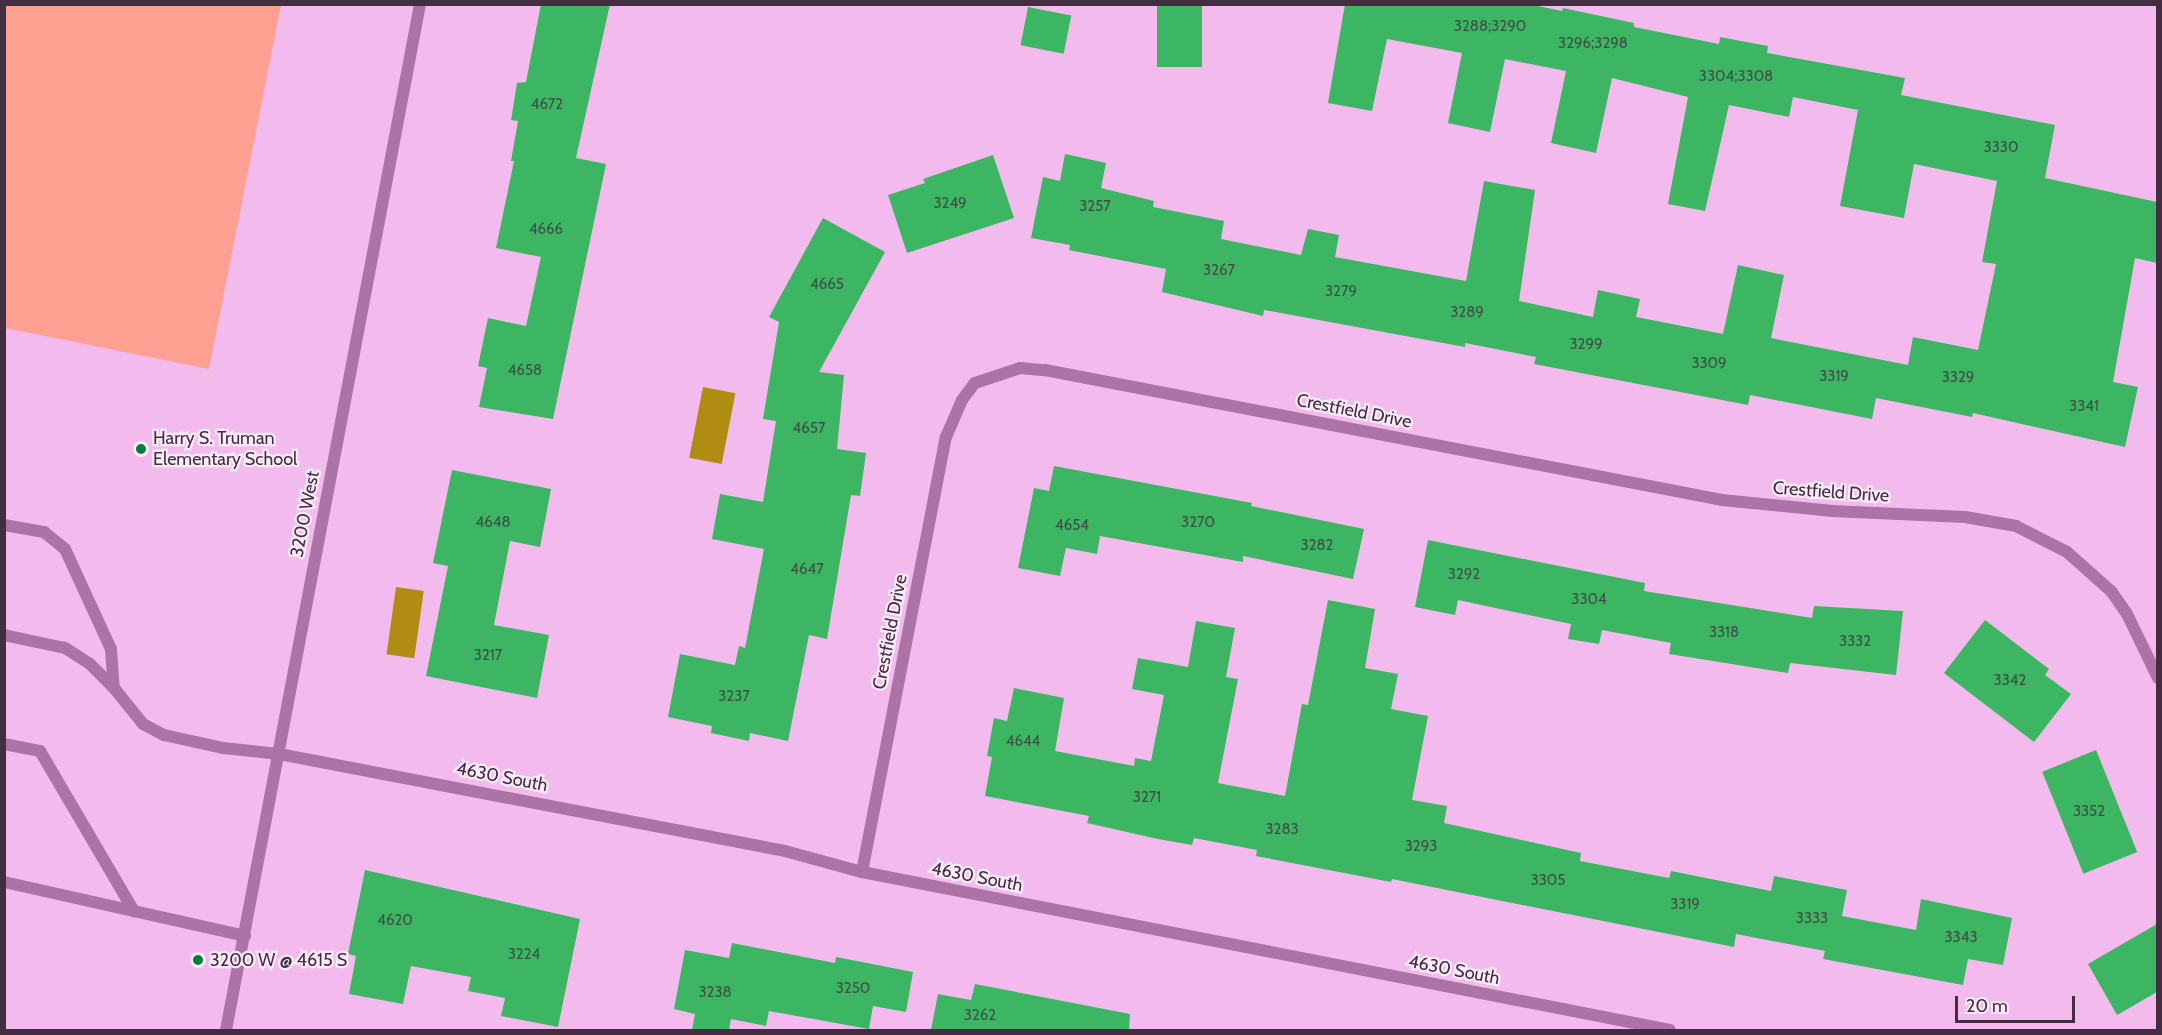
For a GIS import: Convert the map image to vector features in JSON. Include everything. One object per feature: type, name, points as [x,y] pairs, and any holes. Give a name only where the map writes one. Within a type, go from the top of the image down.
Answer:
[{"type":"street","name":"3200 West","points":[[226,1030],[420,4]]},
{"type":"street","name":"Crestfield Drive","points":[[862,872],[946,437],[962,400],[975,383],[1020,368],[1045,370],[1722,500],[1832,511],[1965,517],[2016,526],[2067,552],[2111,591],[2127,614],[2157,678]]},
{"type":"street","points":[[4,525],[44,532],[65,549],[111,649],[114,688]]},
{"type":"street","name":"4630 South","points":[[4,635],[65,648],[90,664],[114,688],[143,724],[164,735],[224,748],[279,754],[785,851],[862,872],[1670,1030]]},
{"type":"street","points":[[4,744],[39,751],[134,911]]},
{"type":"street","points":[[4,882],[245,936]]},
{"type":"shaded area","points":[[4,5],[281,5],[209,369],[5,328]]},
{"type":"shaded area","points":[[703,387],[735,393],[722,464],[689,458]]},
{"type":"shaded area","points":[[396,587],[424,591],[414,658],[387,654]]},
{"type":"building","points":[[541,4],[610,4],[576,158],[606,164],[553,419],[479,407],[487,368],[478,366],[488,318],[526,326],[541,257],[496,248],[514,161],[511,161],[518,121],[511,120],[517,83],[526,82]]},
{"type":"building","points":[[1157,4],[1202,4],[1202,67],[1157,67]]},
{"type":"building","points":[[1345,4],[1528,4],[1562,11],[1563,8],[1634,23],[1634,27],[1719,44],[1720,37],[1768,46],[1767,53],[1905,78],[1901,95],[2055,125],[2045,178],[2157,202],[2157,263],[2135,258],[2113,382],[2138,387],[2125,447],[1973,413],[1972,417],[1876,398],[1872,419],[1750,395],[1748,405],[1534,364],[1536,357],[1465,343],[1465,347],[1264,310],[1263,316],[1162,292],[1166,269],[1069,250],[1070,245],[1031,238],[1043,177],[1060,181],[1065,154],[1106,163],[1101,188],[1154,201],[1153,207],[1224,221],[1221,239],[1301,255],[1308,229],[1339,235],[1335,257],[1466,281],[1484,181],[1535,190],[1519,301],[1593,317],[1598,290],[1640,299],[1636,317],[1723,334],[1738,265],[1784,275],[1771,338],[1908,365],[1913,337],[1978,350],[1996,264],[1982,262],[1997,181],[1914,164],[1904,218],[1840,206],[1858,110],[1793,97],[1789,117],[1729,105],[1705,211],[1668,204],[1688,97],[1612,78],[1596,153],[1551,143],[1566,71],[1505,59],[1490,132],[1448,123],[1462,53],[1387,39],[1372,111],[1328,103]]},
{"type":"building","points":[[1028,7],[1071,15],[1064,54],[1021,45]]},
{"type":"building","points":[[993,155],[1014,218],[907,253],[888,195],[925,183],[923,179]]},
{"type":"building","points":[[823,218],[885,252],[819,372],[844,375],[837,449],[866,453],[860,496],[851,495],[827,639],[809,635],[788,741],[750,733],[749,741],[711,733],[712,726],[668,717],[680,654],[735,665],[739,646],[745,648],[764,549],[712,539],[720,494],[763,502],[776,421],[763,419],[779,322],[769,317]]},
{"type":"building","points":[[1054,466],[1252,503],[1251,506],[1364,529],[1353,579],[1243,556],[1243,562],[1100,536],[1097,554],[1066,548],[1060,576],[1018,568],[1034,488],[1049,491]]},
{"type":"building","points":[[452,470],[551,489],[540,547],[510,541],[494,625],[549,635],[537,698],[426,676],[448,566],[433,563]]},
{"type":"building","points":[[1428,540],[1645,583],[1644,591],[1812,618],[1814,606],[1903,611],[1896,675],[1790,663],[1788,673],[1669,654],[1671,643],[1602,630],[1599,644],[1568,639],[1571,624],[1458,600],[1455,615],[1415,607]]},
{"type":"building","points":[[1328,600],[1375,609],[1365,668],[1398,674],[1391,709],[1428,716],[1412,800],[1447,806],[1444,823],[1581,853],[1580,861],[1669,878],[1671,871],[1771,891],[1774,876],[1847,890],[1842,916],[1916,930],[1921,899],[2012,918],[2003,965],[1968,959],[1963,985],[1823,959],[1825,951],[1736,934],[1734,947],[1392,879],[1391,882],[1256,856],[1257,850],[1194,838],[1192,845],[1158,839],[1087,823],[1089,816],[985,796],[992,757],[987,756],[994,718],[1007,721],[1014,688],[1064,698],[1055,751],[1134,766],[1135,758],[1151,761],[1164,695],[1132,689],[1138,658],[1188,667],[1196,621],[1235,628],[1226,677],[1238,679],[1218,783],[1285,796],[1302,704],[1308,705]]},
{"type":"building","points":[[1985,620],[2049,669],[2045,675],[2071,694],[2034,742],[1944,673]]},
{"type":"building","points":[[2096,750],[2137,852],[2083,874],[2042,772]]},
{"type":"building","points":[[365,870],[580,919],[558,1027],[501,1016],[505,998],[468,991],[471,977],[411,966],[403,1004],[349,994],[356,956],[348,954]]},
{"type":"building","points":[[2157,924],[2157,992],[2117,1015],[2088,964]]},
{"type":"building","points":[[732,943],[835,963],[836,957],[913,972],[906,1012],[873,1006],[869,1029],[769,1011],[766,1026],[731,1019],[729,1030],[692,1030],[695,1014],[674,1009],[685,950],[729,958]]},
{"type":"building","points":[[975,984],[1130,1014],[1129,1030],[931,1030],[938,994],[971,1000]]},
{"type":"place","name":"Harry S. Truman Elementary School","points":[[141,449]]},
{"type":"place","name":"3200 W @ 4615 S","points":[[198,960]]}]
